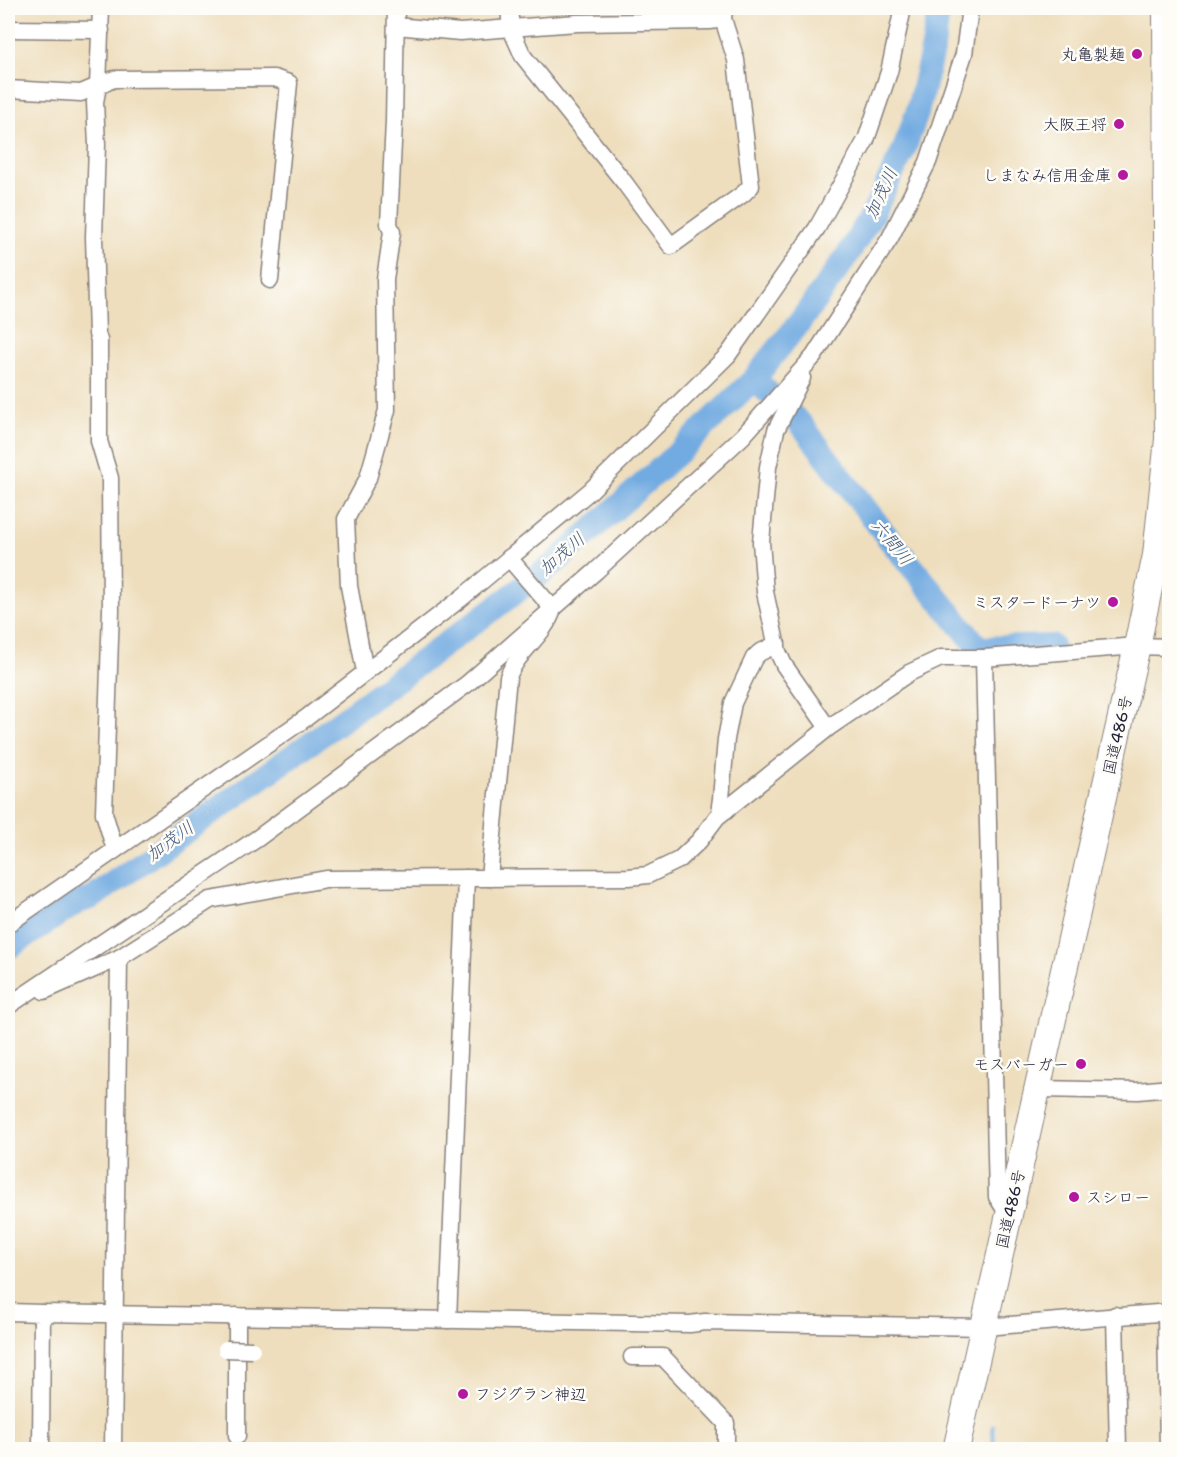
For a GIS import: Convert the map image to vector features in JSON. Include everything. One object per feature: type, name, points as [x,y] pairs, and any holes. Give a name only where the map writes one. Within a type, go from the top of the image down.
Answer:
[{"type":"highway","name":"国道486号","points":[[1153,647],[1156,555],[1168,439],[1167,8]]},
{"type":"highway","name":"国道486号","points":[[971,1449],[993,1326],[1045,1089],[1153,647],[1170,562]]},
{"type":"highway","name":"国道486号","points":[[956,1449],[993,1326],[1008,1214],[1045,1089]]},
{"type":"street","points":[[101,8],[102,30],[95,102],[97,145],[93,237],[99,340],[99,441],[110,478],[111,588],[104,813],[115,850]]},
{"type":"street","points":[[365,672],[349,586],[346,519],[368,478],[387,410],[386,279],[392,232],[389,224],[396,8]]},
{"type":"street","points":[[396,26],[460,32],[511,29],[577,23],[710,21],[724,13],[736,60],[751,186],[671,246],[624,182],[524,56],[511,29],[509,8]]},
{"type":"street","points":[[8,924],[306,718],[365,672],[590,491],[728,355],[816,228],[866,140],[889,72],[903,8]]},
{"type":"street","points":[[828,728],[784,665],[777,644],[765,592],[762,552],[766,478],[776,430],[814,356],[890,238],[928,162],[964,54],[970,8]]},
{"type":"street","points":[[8,29],[102,30]]},
{"type":"street","points":[[8,89],[81,93],[114,79],[274,78],[289,83],[270,280]]},
{"type":"street","points":[[8,1006],[258,838],[467,684],[743,436],[814,356]]},
{"type":"street","points":[[509,558],[553,609]]},
{"type":"street","points":[[489,878],[508,677],[511,667],[544,627],[553,609]]},
{"type":"street","points":[[726,810],[720,806],[726,739],[733,703],[754,657],[759,652],[777,644]]},
{"type":"street","points":[[30,990],[36,995],[119,957],[210,900],[326,879],[629,877],[648,874],[678,860],[699,841],[717,817],[828,728],[909,672],[941,658],[984,658],[1153,647]]},
{"type":"street","points":[[984,658],[997,1197],[1008,1214]]},
{"type":"street","points":[[448,1320],[466,878]]},
{"type":"street","points":[[113,1449],[119,957]]},
{"type":"street","points":[[1045,1089],[1138,1091],[1170,1088]]},
{"type":"street","points":[[8,1312],[993,1326],[1168,1312],[1168,1449]]},
{"type":"street","points":[[41,1449],[42,1313]]},
{"type":"street","points":[[1115,1315],[1118,1449]]},
{"type":"street","points":[[237,1316],[237,1443]]},
{"type":"street","points":[[226,1350],[252,1350]]},
{"type":"street","points":[[632,1357],[663,1357],[726,1423],[726,1449]]},
{"type":"waterway","name":"加茂川","points":[[8,948],[78,902],[93,897],[309,744],[553,565],[683,448],[754,379],[799,323],[845,259],[873,213],[905,147],[917,113],[933,47],[939,8]]},
{"type":"waterway","name":"六間川","points":[[754,379],[801,424],[885,534],[979,648],[1052,646]]},
{"type":"waterway","points":[[993,1426],[994,1450]]},
{"type":"place","name":"丸亀製麺","points":[[1137,54]]},
{"type":"place","name":"大阪王将","points":[[1119,124]]},
{"type":"place","name":"しまなみ信用金庫","points":[[1123,175]]},
{"type":"place","name":"ミスタードーナツ","points":[[1113,602]]},
{"type":"place","name":"モスバーガー","points":[[1081,1064]]},
{"type":"place","name":"スシロー","points":[[1074,1197]]},
{"type":"place","name":"フジグラン神辺","points":[[463,1394]]}]
